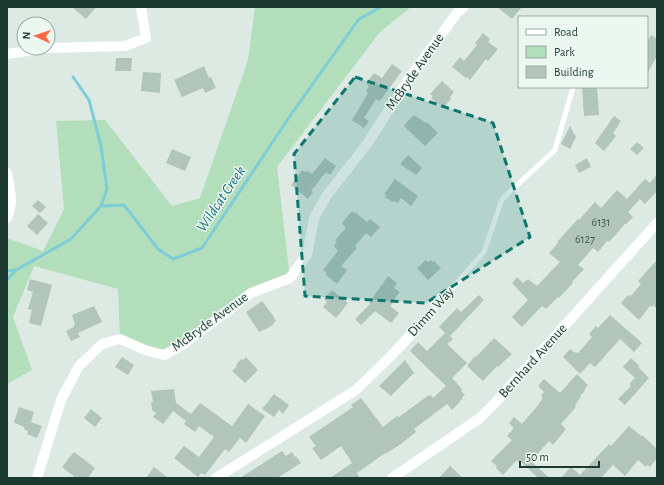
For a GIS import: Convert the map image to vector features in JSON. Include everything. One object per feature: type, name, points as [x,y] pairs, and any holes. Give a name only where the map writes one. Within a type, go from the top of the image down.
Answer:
[{"type":"street","points":[[56,48],[125,46],[146,38],[141,7]]},
{"type":"street","name":"McBryde Avenue","points":[[37,478],[61,400],[79,366],[102,344],[120,339],[145,350],[164,355],[181,346],[251,293],[290,278],[307,255],[314,218],[327,195],[367,144],[406,83],[457,13],[464,7]]},
{"type":"street","points":[[7,173],[11,194],[11,204],[7,218]]},
{"type":"street","name":"Bernhard Avenue","points":[[392,478],[480,418],[657,223]]},
{"type":"street","name":"Dimm Way","points":[[216,478],[356,390],[415,330]]},
{"type":"lane","name":"Dimm Way","points":[[415,330],[484,252],[502,199],[555,150],[573,88]]},
{"type":"highlighted area","points":[[355,77],[493,123],[530,237],[426,303],[305,296],[294,154]]},
{"type":"green space","points":[[255,7],[411,7],[380,32],[277,167],[290,278],[251,293],[164,355],[120,339],[118,289],[34,266],[13,317],[32,370],[7,384],[7,238],[43,251],[64,209],[56,121],[105,120],[172,206],[200,198],[248,60]]},
{"type":"building","points":[[72,7],[96,7],[86,19]]},
{"type":"building","points":[[497,7],[522,7],[512,19]]},
{"type":"building","points":[[483,33],[490,39],[488,42],[498,49],[488,61],[486,59],[470,80],[452,67],[460,57],[464,61],[477,45],[475,43]]},
{"type":"building","points":[[651,35],[657,39],[657,56],[648,72],[648,40]]},
{"type":"building","points":[[116,58],[132,58],[131,71],[115,71]]},
{"type":"building","points":[[392,64],[402,71],[380,101],[376,99],[364,118],[369,121],[364,128],[352,120],[368,93],[366,91],[369,86],[366,83],[374,73],[382,78]]},
{"type":"building","points":[[204,66],[209,78],[211,77],[216,88],[205,93],[203,88],[182,97],[174,80]]},
{"type":"building","points":[[143,72],[161,73],[160,93],[141,91]]},
{"type":"building","points":[[442,81],[454,92],[450,97],[451,99],[443,108],[431,98],[433,96],[430,94]]},
{"type":"building","points":[[582,88],[597,88],[599,115],[584,116]]},
{"type":"building","points":[[414,115],[426,123],[427,122],[438,133],[425,146],[404,126]]},
{"type":"building","points":[[614,116],[621,121],[613,133],[616,136],[604,151],[595,143]]},
{"type":"building","points":[[570,126],[576,137],[570,149],[561,144]]},
{"type":"building","points":[[637,142],[644,148],[637,155],[630,149]]},
{"type":"building","points":[[172,149],[191,157],[185,171],[166,163]]},
{"type":"building","points":[[408,155],[422,168],[416,175],[400,164]]},
{"type":"building","points":[[325,158],[336,166],[330,175],[326,172],[311,191],[313,192],[308,199],[291,185],[302,170],[305,172],[308,171],[312,174]]},
{"type":"building","points":[[587,158],[591,167],[579,173],[575,165]]},
{"type":"building","points":[[657,174],[657,191],[645,204],[640,199],[628,212],[633,217],[609,242],[607,241],[598,252],[593,248],[578,265],[584,269],[572,282],[573,283],[546,309],[542,306],[522,327],[512,317],[528,300],[512,283],[517,277],[523,283],[528,279],[537,286],[560,262],[549,253],[558,243],[557,242],[595,202],[601,208],[617,190],[627,199],[645,179],[650,183]]},
{"type":"building","points":[[395,179],[418,196],[411,206],[401,198],[398,203],[385,197],[387,195],[384,194]]},
{"type":"building","points":[[38,200],[46,207],[40,213],[32,206]]},
{"type":"building","points":[[352,211],[367,222],[370,219],[380,227],[371,237],[366,233],[355,246],[357,248],[341,266],[347,270],[337,284],[326,275],[327,273],[323,270],[338,251],[334,246],[337,242],[335,240],[346,228],[342,223]]},
{"type":"building","points":[[38,214],[48,223],[37,235],[27,226]]},
{"type":"building","points":[[426,260],[428,262],[431,260],[433,262],[434,261],[441,268],[428,280],[417,268]]},
{"type":"building","points":[[657,260],[657,309],[653,305],[652,307],[650,306],[639,320],[621,303],[628,295],[630,297],[641,284],[638,281]]},
{"type":"building","points":[[388,276],[397,283],[394,288],[400,292],[390,306],[399,313],[391,323],[375,311],[361,325],[355,319],[370,304],[369,303]]},
{"type":"building","points":[[30,279],[52,285],[41,326],[29,323],[32,310],[28,309],[33,292],[27,290]]},
{"type":"building","points":[[332,290],[348,303],[336,318],[323,307],[327,302],[324,299]]},
{"type":"building","points":[[479,295],[484,300],[450,336],[453,339],[447,344],[467,363],[452,378],[462,389],[461,391],[465,395],[462,397],[463,398],[460,402],[452,410],[447,404],[414,429],[416,432],[401,444],[385,453],[357,473],[360,478],[330,478],[352,463],[341,446],[321,460],[312,448],[316,446],[309,437],[353,407],[351,405],[361,398],[383,427],[429,395],[433,398],[446,386],[410,351],[418,342],[427,351],[445,333],[439,327],[457,308],[461,312]]},
{"type":"building","points":[[262,301],[276,321],[265,330],[259,332],[246,312]]},
{"type":"building","points":[[94,306],[102,322],[78,333],[80,337],[71,341],[66,331],[74,327],[75,324],[72,315]]},
{"type":"building","points":[[610,315],[642,343],[634,352],[620,339],[595,367],[590,363],[580,374],[563,357],[570,349],[575,353],[578,353],[592,337],[589,334],[596,326],[598,328]]},
{"type":"building","points":[[494,338],[512,354],[498,367],[497,366],[483,381],[467,366]]},
{"type":"building","points":[[122,357],[134,365],[128,375],[115,367]]},
{"type":"building","points":[[246,357],[258,370],[245,383],[232,371],[241,359],[243,360]]},
{"type":"building","points":[[631,358],[640,366],[638,367],[649,378],[625,405],[618,399],[631,386],[629,384],[635,378],[623,367]]},
{"type":"building","points":[[405,360],[414,373],[391,396],[379,386]]},
{"type":"building","points":[[577,374],[588,385],[575,405],[576,407],[561,424],[566,429],[553,445],[549,441],[531,461],[549,478],[538,478],[517,460],[503,475],[496,468],[497,466],[491,461],[512,440],[507,436],[514,428],[509,423],[514,417],[522,424],[539,404],[543,398],[541,396],[544,392],[538,386],[544,379],[560,393]]},
{"type":"building","points":[[174,389],[176,403],[191,414],[200,403],[232,426],[248,404],[265,416],[246,443],[240,438],[229,452],[225,449],[205,475],[201,473],[198,477],[174,458],[184,446],[199,457],[214,437],[199,426],[195,432],[184,424],[186,421],[173,411],[163,424],[153,417],[156,413],[152,410],[151,402],[153,402],[151,391]]},
{"type":"building","points":[[274,394],[289,405],[283,414],[279,410],[274,417],[262,409]]},
{"type":"building","points":[[19,407],[34,412],[31,422],[42,426],[37,438],[27,434],[28,431],[24,429],[24,427],[14,422]]},
{"type":"building","points":[[91,409],[102,418],[95,427],[84,418]]},
{"type":"building","points":[[629,426],[641,436],[642,435],[657,449],[657,458],[650,467],[647,465],[646,467],[638,460],[625,476],[613,465],[601,478],[561,478],[571,467],[580,475],[609,444],[611,446]]},
{"type":"building","points":[[282,451],[286,456],[292,452],[301,463],[277,478],[240,478]]},
{"type":"building","points":[[74,452],[95,468],[88,478],[76,478],[62,467]]},
{"type":"building","points":[[450,466],[463,478],[439,478]]},
{"type":"building","points":[[154,467],[168,478],[146,478]]},
{"type":"waterway","name":"Wildcat Creek","points":[[7,280],[16,270],[71,239],[101,206],[124,205],[158,249],[173,259],[202,248],[290,116],[359,19],[381,7]]},
{"type":"waterway","points":[[73,77],[89,100],[101,146],[107,189],[101,206]]},
{"type":"waterway","name":"Wildcat Creek","points":[[7,271],[15,270]]}]
